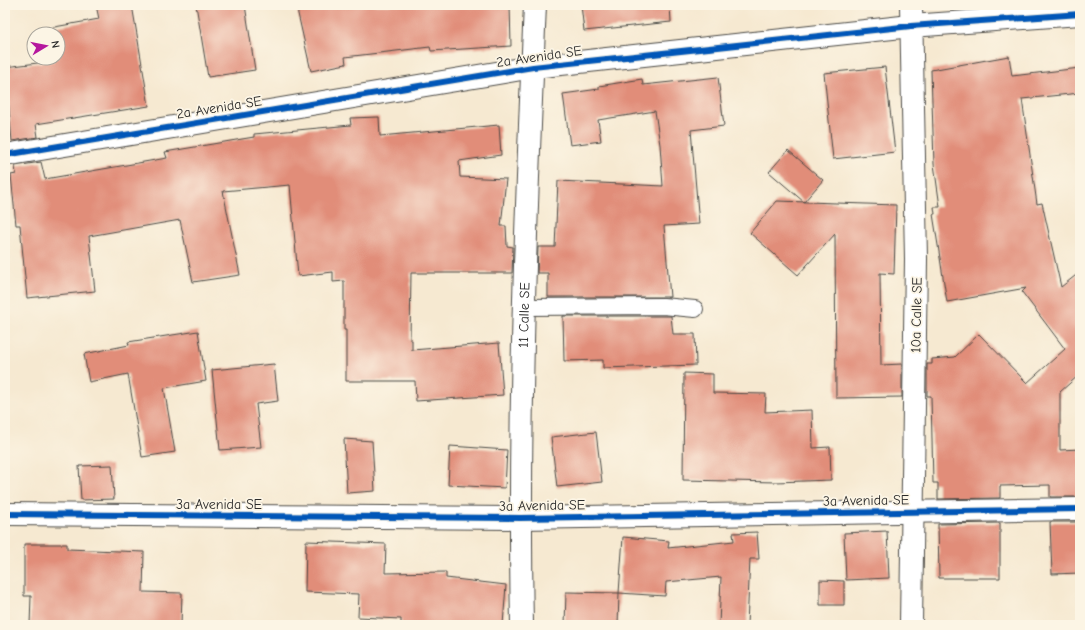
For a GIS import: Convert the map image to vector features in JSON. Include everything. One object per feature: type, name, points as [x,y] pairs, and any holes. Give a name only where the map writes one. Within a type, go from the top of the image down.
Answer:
[{"type":"street","name":"11 Calle SE","points":[[522,625],[520,518],[525,307],[536,5]]},
{"type":"street","name":"10a Calle SE","points":[[911,5],[916,259],[911,625]]},
{"type":"street","name":"2a Avenida SE","points":[[5,155],[533,67],[911,26],[1080,14]]},
{"type":"street","name":"3a Avenida SE","points":[[5,514],[520,518],[1080,509]]},
{"type":"lane","points":[[525,307],[663,306],[695,309]]},
{"type":"building","points":[[96,5],[132,5],[149,106],[36,124],[38,137],[12,141],[5,67],[26,64],[26,66],[66,66],[66,26],[60,26],[99,19]]},
{"type":"building","points":[[196,5],[245,5],[255,70],[208,77]]},
{"type":"building","points":[[296,5],[510,5],[511,46],[431,51],[430,47],[345,57],[346,64],[311,71]]},
{"type":"building","points":[[581,5],[670,5],[671,22],[584,31]]},
{"type":"building","points":[[1009,56],[1012,76],[1080,68],[1080,93],[1022,99],[1037,204],[1042,203],[1061,287],[1080,272],[1080,374],[1060,392],[1060,450],[1080,449],[1080,497],[1050,497],[1050,485],[1000,486],[1000,498],[938,499],[938,483],[933,483],[931,396],[927,396],[927,364],[932,364],[932,359],[955,357],[979,334],[1027,383],[1065,349],[1022,292],[1026,288],[947,302],[933,214],[935,214],[934,207],[940,207],[934,164],[931,70]]},
{"type":"building","points":[[885,67],[895,152],[833,159],[824,73]]},
{"type":"building","points":[[718,77],[724,126],[691,130],[699,224],[664,226],[670,297],[548,297],[548,273],[537,273],[538,247],[555,247],[558,181],[663,186],[660,145],[655,111],[598,120],[601,141],[570,145],[563,94],[599,89],[599,86],[642,79],[643,85]]},
{"type":"building","points":[[379,117],[380,136],[499,125],[501,155],[459,161],[460,177],[506,179],[501,226],[506,226],[507,246],[513,247],[512,273],[411,273],[410,340],[412,340],[412,350],[499,343],[503,395],[416,401],[415,381],[346,381],[344,281],[333,282],[333,272],[298,276],[290,185],[223,191],[240,275],[193,282],[180,220],[89,236],[95,291],[27,298],[20,225],[16,225],[11,175],[16,174],[15,166],[41,162],[45,179],[167,158],[165,152],[254,137],[254,134],[351,125],[350,118]]},
{"type":"building","points":[[788,150],[823,180],[804,202],[769,172]]},
{"type":"building","points":[[777,201],[896,205],[894,274],[880,273],[881,365],[902,364],[902,397],[836,398],[835,234],[798,275],[750,233]]},
{"type":"building","points":[[563,316],[671,316],[673,334],[695,334],[696,365],[603,368],[603,360],[564,361]]},
{"type":"building","points":[[198,331],[206,381],[164,388],[175,452],[142,457],[128,374],[89,382],[84,354],[129,345],[128,342]]},
{"type":"building","points":[[274,364],[278,401],[256,404],[261,447],[220,450],[212,370]]},
{"type":"building","points":[[684,373],[713,374],[713,393],[766,394],[765,412],[812,410],[813,448],[830,447],[831,480],[776,482],[683,480]]},
{"type":"building","points":[[596,432],[602,482],[557,487],[551,437]]},
{"type":"building","points":[[344,439],[372,441],[375,491],[347,493]]},
{"type":"building","points":[[450,446],[507,450],[505,488],[448,485]]},
{"type":"building","points":[[112,465],[114,499],[81,500],[79,466]]},
{"type":"building","points":[[1050,522],[1080,522],[1080,573],[1052,574]]},
{"type":"building","points":[[1000,523],[1000,578],[939,578],[938,524]]},
{"type":"building","points":[[887,531],[889,578],[846,580],[844,533]]},
{"type":"building","points":[[757,532],[759,559],[750,559],[747,625],[719,625],[721,577],[666,582],[665,596],[619,593],[623,537],[669,541],[668,548],[734,541],[733,533]]},
{"type":"building","points":[[306,541],[386,544],[385,573],[446,572],[446,578],[506,585],[503,625],[401,625],[401,619],[358,617],[359,594],[305,592]]},
{"type":"building","points":[[24,544],[67,544],[67,549],[144,552],[143,592],[182,593],[181,625],[30,625],[31,596],[24,596]]},
{"type":"building","points":[[820,580],[844,581],[844,605],[820,605]]},
{"type":"building","points":[[566,592],[619,593],[618,625],[565,625]]},
{"type":"cycle path","points":[[5,155],[533,67],[911,26],[1080,14]]},
{"type":"cycle path","points":[[5,514],[520,518],[1080,509]]}]
